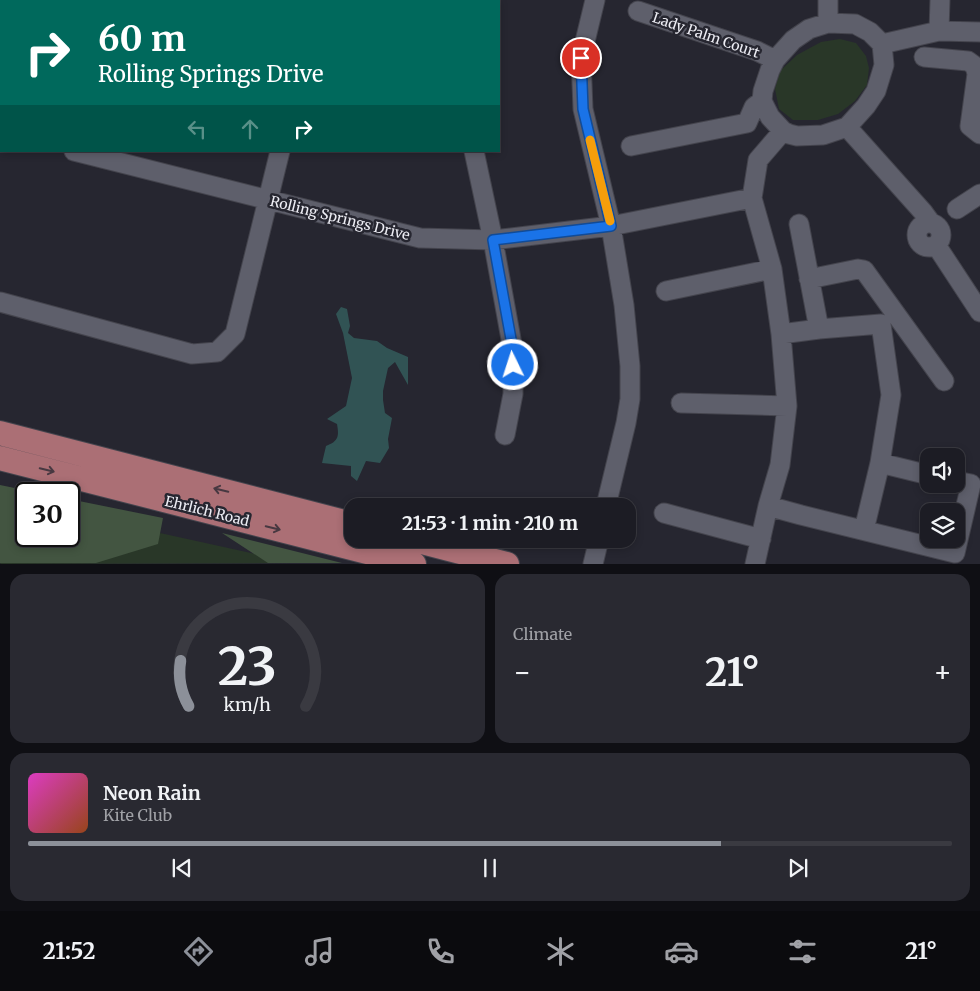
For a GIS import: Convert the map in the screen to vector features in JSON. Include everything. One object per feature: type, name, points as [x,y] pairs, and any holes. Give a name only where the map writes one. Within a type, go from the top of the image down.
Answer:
[{"type":"main road","name":"Ehrlich Road","points":[[0,433],[344,522]]},
{"type":"main road","name":"Ehrlich Road","points":[[0,458],[414,564]]},
{"type":"main road","points":[[445,548],[507,564]]},
{"type":"street","points":[[595,0],[581,58],[583,109],[611,226],[624,305],[630,366],[630,399],[626,423],[608,498]]},
{"type":"street","points":[[828,0],[828,23]]},
{"type":"street","points":[[938,31],[940,0]]},
{"type":"street","name":"Lady Palm Court","points":[[638,11],[756,51],[775,60]]},
{"type":"street","points":[[828,23],[855,24],[870,32],[882,44],[884,65],[876,91],[866,106],[847,127],[823,135],[797,136],[783,131],[770,117],[762,101],[763,91],[770,70],[775,60],[793,40],[808,29],[828,23]]},
{"type":"street","points":[[882,44],[938,31],[980,32]]},
{"type":"street","points":[[924,57],[968,61],[974,66],[977,74],[970,126],[980,134]]},
{"type":"street","points":[[631,146],[747,123],[754,107],[762,101]]},
{"type":"street","points":[[847,127],[902,188],[908,216],[924,226],[917,238],[921,244],[928,247],[936,245],[980,312]]},
{"type":"street","points":[[755,564],[768,506],[780,465],[787,406],[781,334],[772,268],[752,198],[758,160],[783,131]]},
{"type":"street","name":"Rolling Springs Drive","points":[[82,152],[420,238],[493,240],[611,226],[752,198]]},
{"type":"street","points":[[0,302],[192,354],[217,352],[235,334],[280,152]]},
{"type":"street","points":[[474,152],[493,240],[513,350],[512,394],[505,435]]},
{"type":"street","points":[[957,209],[980,194]]},
{"type":"street","points":[[799,224],[819,329]]},
{"type":"street","points":[[666,291],[772,268]]},
{"type":"street","points":[[809,279],[858,269],[864,270],[890,321],[944,381]]},
{"type":"street","points":[[781,334],[890,321]]},
{"type":"street","points":[[864,530],[880,463],[892,394],[890,321]]},
{"type":"street","points":[[681,403],[787,406]]},
{"type":"street","points":[[880,463],[920,472]]},
{"type":"street","points":[[768,506],[955,553],[970,484],[965,483]]},
{"type":"street","points":[[664,514],[761,539]]},
{"type":"street","points":[[593,564],[597,548]]},
{"type":"shaded area","points":[[840,39],[856,43],[866,56],[869,68],[867,85],[855,101],[838,114],[818,120],[793,120],[779,109],[775,89],[780,71],[797,55],[821,42]]},
{"type":"shaded area","points":[[341,307],[347,309],[350,326],[348,333],[354,338],[377,341],[387,348],[408,357],[408,385],[395,362],[388,368],[383,391],[385,413],[392,418],[388,439],[389,448],[380,463],[366,461],[357,481],[351,476],[351,466],[322,463],[326,446],[336,440],[338,435],[337,424],[327,419],[346,406],[352,378],[343,333],[336,314]]},
{"type":"shaded area","points":[[0,485],[15,488],[15,547],[80,547],[80,501],[163,518],[158,544],[96,563],[0,563]]},
{"type":"shaded area","points":[[80,515],[294,563],[0,564],[16,547],[80,547]]},
{"type":"shaded area","points":[[222,533],[342,563],[268,563]]},
{"type":"slow traffic","points":[[590,140],[610,221]]},
{"type":"route","points":[[513,365],[513,350],[493,240],[611,226],[583,109],[581,58]]}]
